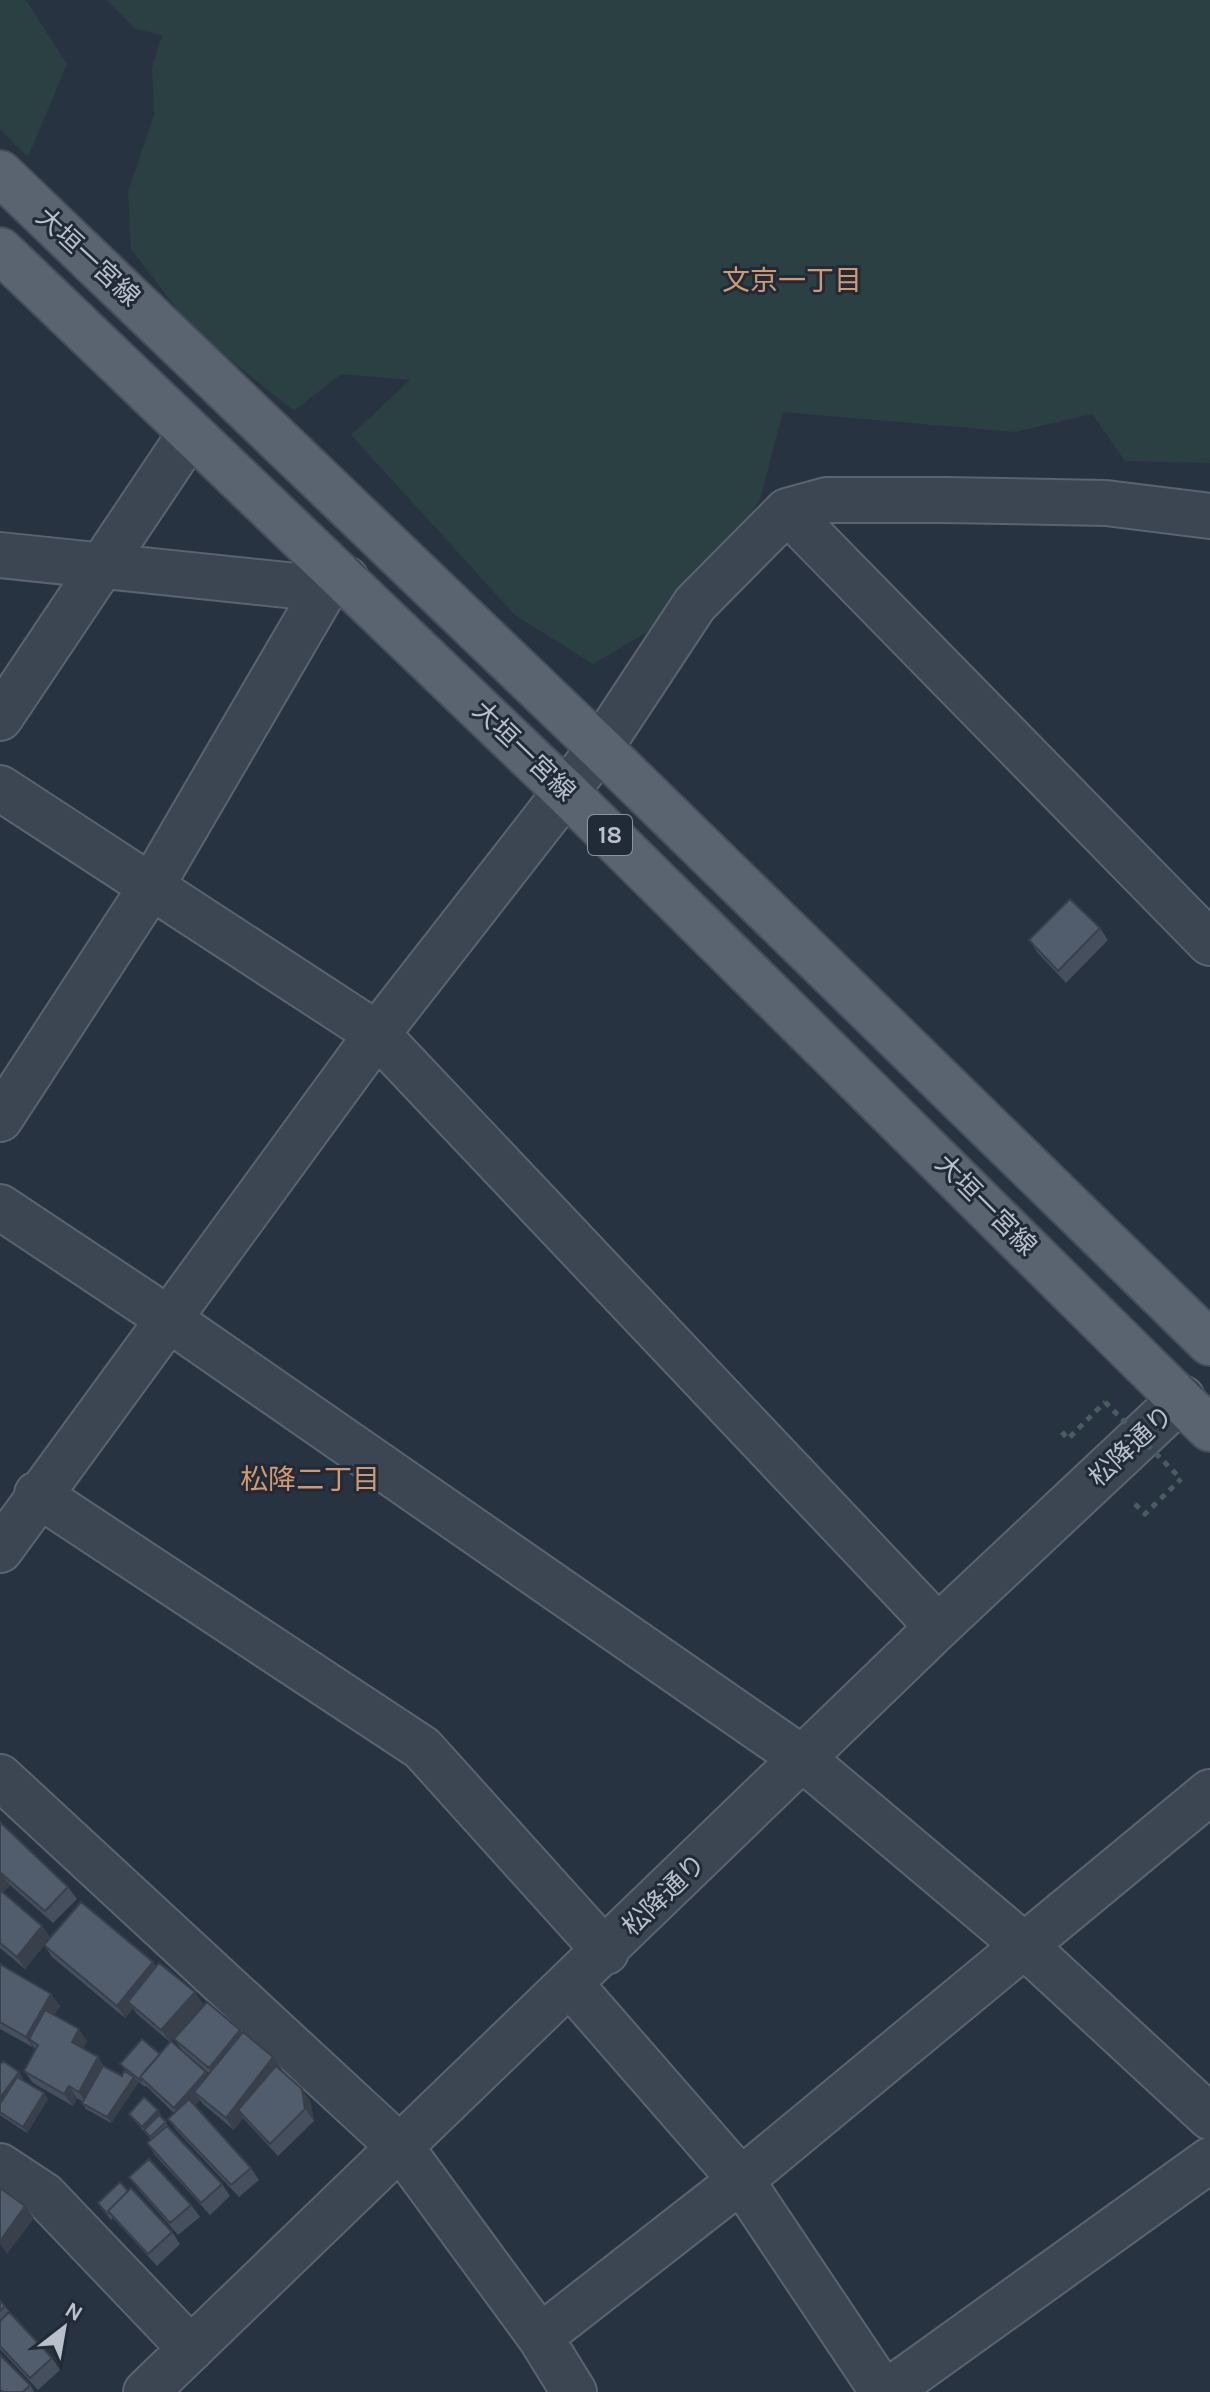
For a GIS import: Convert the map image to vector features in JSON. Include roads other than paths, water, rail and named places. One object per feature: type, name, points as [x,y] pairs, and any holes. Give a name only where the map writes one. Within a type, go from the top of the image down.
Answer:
[{"type":"main road","name":"大垣一宮線","points":[[0,173],[600,748],[1210,1343]]},
{"type":"main road","name":"大垣一宮線","points":[[6,264],[190,434],[336,584],[566,792],[1201,1400]]},
{"type":"street","points":[[0,718],[99,564],[190,434]]},
{"type":"street","points":[[0,1550],[37,1494],[377,1034],[600,748],[695,604],[787,511],[827,500],[945,500],[1106,503],[1210,516]]},
{"type":"street","points":[[787,511],[1210,943]]},
{"type":"street","points":[[0,555],[336,584],[151,887],[0,1119]]},
{"type":"street","points":[[0,788],[377,1034],[938,1627]]},
{"type":"street","points":[[0,1207],[167,1318],[803,1759],[1026,1947],[1210,2117]]},
{"type":"street","name":"松降通り","points":[[146,2392],[606,1952],[938,1627],[1201,1400]]},
{"type":"street","points":[[37,1494],[422,1748],[606,1952]]},
{"type":"street","points":[[0,1777],[402,2149],[540,2337],[574,2392]]},
{"type":"street","points":[[540,2337],[741,2180],[1210,1792]]},
{"type":"street","points":[[571,1985],[741,2180],[885,2392],[1210,2160]]},
{"type":"street","points":[[0,2166],[44,2195],[191,2349]]},
{"type":"district","name":"文京一丁目","points":[[792,280]]},
{"type":"district","name":"松降二丁目","points":[[310,1479]]}]
